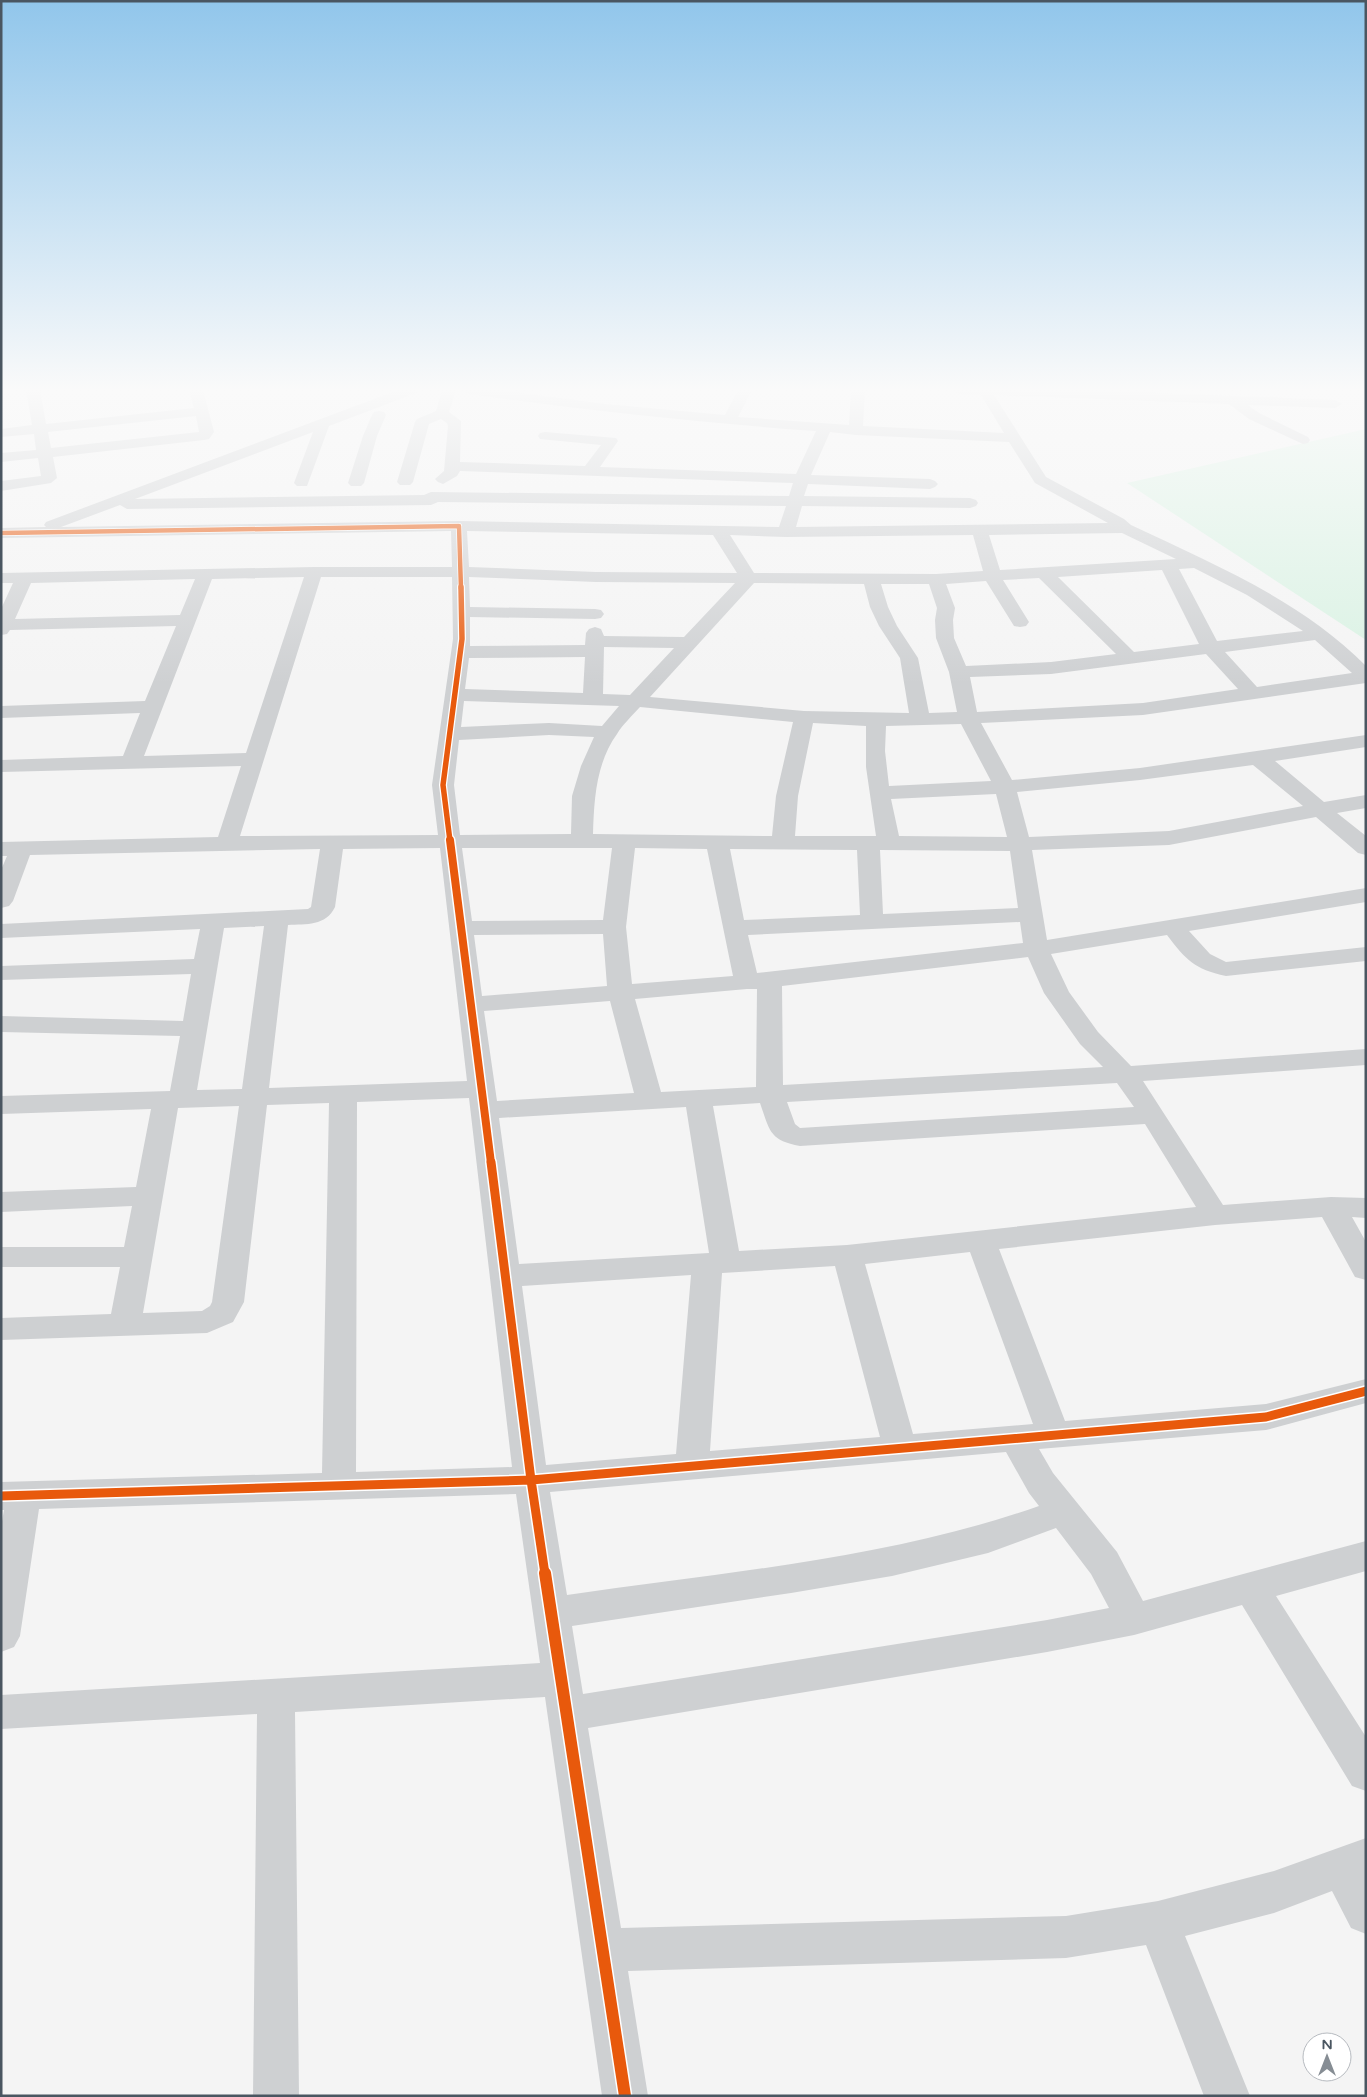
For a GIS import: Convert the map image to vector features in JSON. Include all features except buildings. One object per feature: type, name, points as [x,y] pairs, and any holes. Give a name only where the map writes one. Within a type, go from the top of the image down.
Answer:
[{"type":"street","points":[[35,532],[150,488]]},
{"type":"street","points":[[416,488],[430,495],[459,526],[460,652],[443,785],[531,1480],[625,2096]]},
{"type":"street","points":[[1,533],[35,532],[430,495],[438,488]]},
{"type":"street","points":[[786,532],[799,488]]},
{"type":"street","points":[[1055,488],[1118,522],[1125,528],[1246,588],[1320,634],[1366,677]]},
{"type":"street","points":[[108,504],[430,495],[970,503]]},
{"type":"street","points":[[459,526],[786,532],[1125,528]]},
{"type":"street","points":[[718,530],[749,578]]},
{"type":"street","points":[[980,531],[1000,593],[1020,622]]},
{"type":"street","points":[[1,578],[314,572],[460,572],[596,577],[936,579],[1196,563]]},
{"type":"street","points":[[1168,565],[1211,648],[1252,693]]},
{"type":"street","points":[[227,844],[314,572]]},
{"type":"street","points":[[1044,573],[1130,658]]},
{"type":"street","points":[[131,762],[206,575]]},
{"type":"street","points":[[593,700],[596,577]]},
{"type":"street","points":[[24,578],[2,627],[187,620]]},
{"type":"street","points":[[582,841],[583,796],[591,766],[607,732],[749,578]]},
{"type":"street","points":[[871,579],[879,607],[888,626],[909,658],[920,719]]},
{"type":"street","points":[[936,579],[946,608],[944,620],[945,638],[959,672],[968,718],[1005,787],[1020,844],[1036,949],[1057,993],[1089,1038],[1125,1076],[1153,1115],[1215,1215]]},
{"type":"street","points":[[461,612],[519,611],[542,614],[595,614]]},
{"type":"street","points":[[959,672],[1051,668],[1320,634]]},
{"type":"street","points":[[460,652],[690,643]]},
{"type":"street","points":[[455,695],[635,701],[804,717],[876,720],[968,718],[1143,709],[1366,677]]},
{"type":"street","points":[[1,712],[153,707]]},
{"type":"street","points":[[782,842],[787,796],[804,717]]},
{"type":"street","points":[[872,922],[879,843],[879,793],[874,748],[876,720]]},
{"type":"street","points":[[449,734],[549,729],[607,732]]},
{"type":"street","points":[[879,793],[1005,787],[1258,758],[1366,740]]},
{"type":"street","points":[[1258,758],[1366,848]]},
{"type":"street","points":[[1,766],[253,759]]},
{"type":"street","points":[[3,894],[11,849],[227,844],[582,841],[1020,844],[1169,838],[1366,801]]},
{"type":"street","points":[[624,842],[614,927],[620,992],[650,1101]]},
{"type":"street","points":[[717,842],[734,928],[758,981],[770,1094],[783,1128],[790,1135],[800,1137],[1153,1115]]},
{"type":"street","points":[[1,931],[305,917],[322,912],[332,844]]},
{"type":"street","points":[[471,1005],[758,981],[1036,949],[1366,895]]},
{"type":"street","points":[[734,928],[1031,914]]},
{"type":"street","points":[[1,1329],[207,1322],[222,1314],[228,1302],[277,918]]},
{"type":"street","points":[[125,1325],[148,1196],[194,1029],[213,921]]},
{"type":"street","points":[[462,928],[614,927]]},
{"type":"street","points":[[1174,927],[1201,962],[1213,967],[1226,969],[1366,954]]},
{"type":"street","points":[[1,973],[205,966]]},
{"type":"street","points":[[1,1024],[194,1029]]},
{"type":"street","points":[[1,1105],[343,1094],[483,1100],[650,1101],[1125,1076],[1366,1057]]},
{"type":"street","points":[[339,1486],[343,1094]]},
{"type":"street","points":[[692,1466],[717,1263],[698,1098]]},
{"type":"street","points":[[1,1202],[148,1196]]},
{"type":"street","points":[[506,1276],[846,1255],[1215,1215],[1332,1207],[1366,1208]]},
{"type":"street","points":[[1332,1207],[1366,1269]]},
{"type":"street","points":[[981,1240],[1054,1436]]},
{"type":"street","points":[[846,1255],[900,1448]]},
{"type":"street","points":[[1,1257],[138,1257]]},
{"type":"street","points":[[1,1636],[13,1496],[531,1480],[1266,1417],[1366,1391]]},
{"type":"street","points":[[1016,1439],[1041,1483],[1104,1563],[1134,1619]]},
{"type":"street","points":[[552,1613],[892,1561],[988,1538],[1064,1511]]},
{"type":"street","points":[[1,1712],[276,1695],[564,1696],[1047,1636],[1134,1619],[1366,1556]]},
{"type":"street","points":[[1250,1587],[1366,1773]]},
{"type":"street","points":[[276,1695],[276,2096]]},
{"type":"street","points":[[603,1950],[1066,1937],[1158,1922],[1274,1892],[1354,1862],[1366,1913]]},
{"type":"street","points":[[1158,1922],[1227,2096]]},
{"type":"green space","points":[[1134,488],[1366,488],[1366,640]]},
{"type":"cycle path","points":[[1,533],[459,526],[462,639],[443,785],[531,1480],[625,2096]]},
{"type":"cycle path","points":[[1,1496],[531,1480],[1266,1417],[1366,1391]]}]
